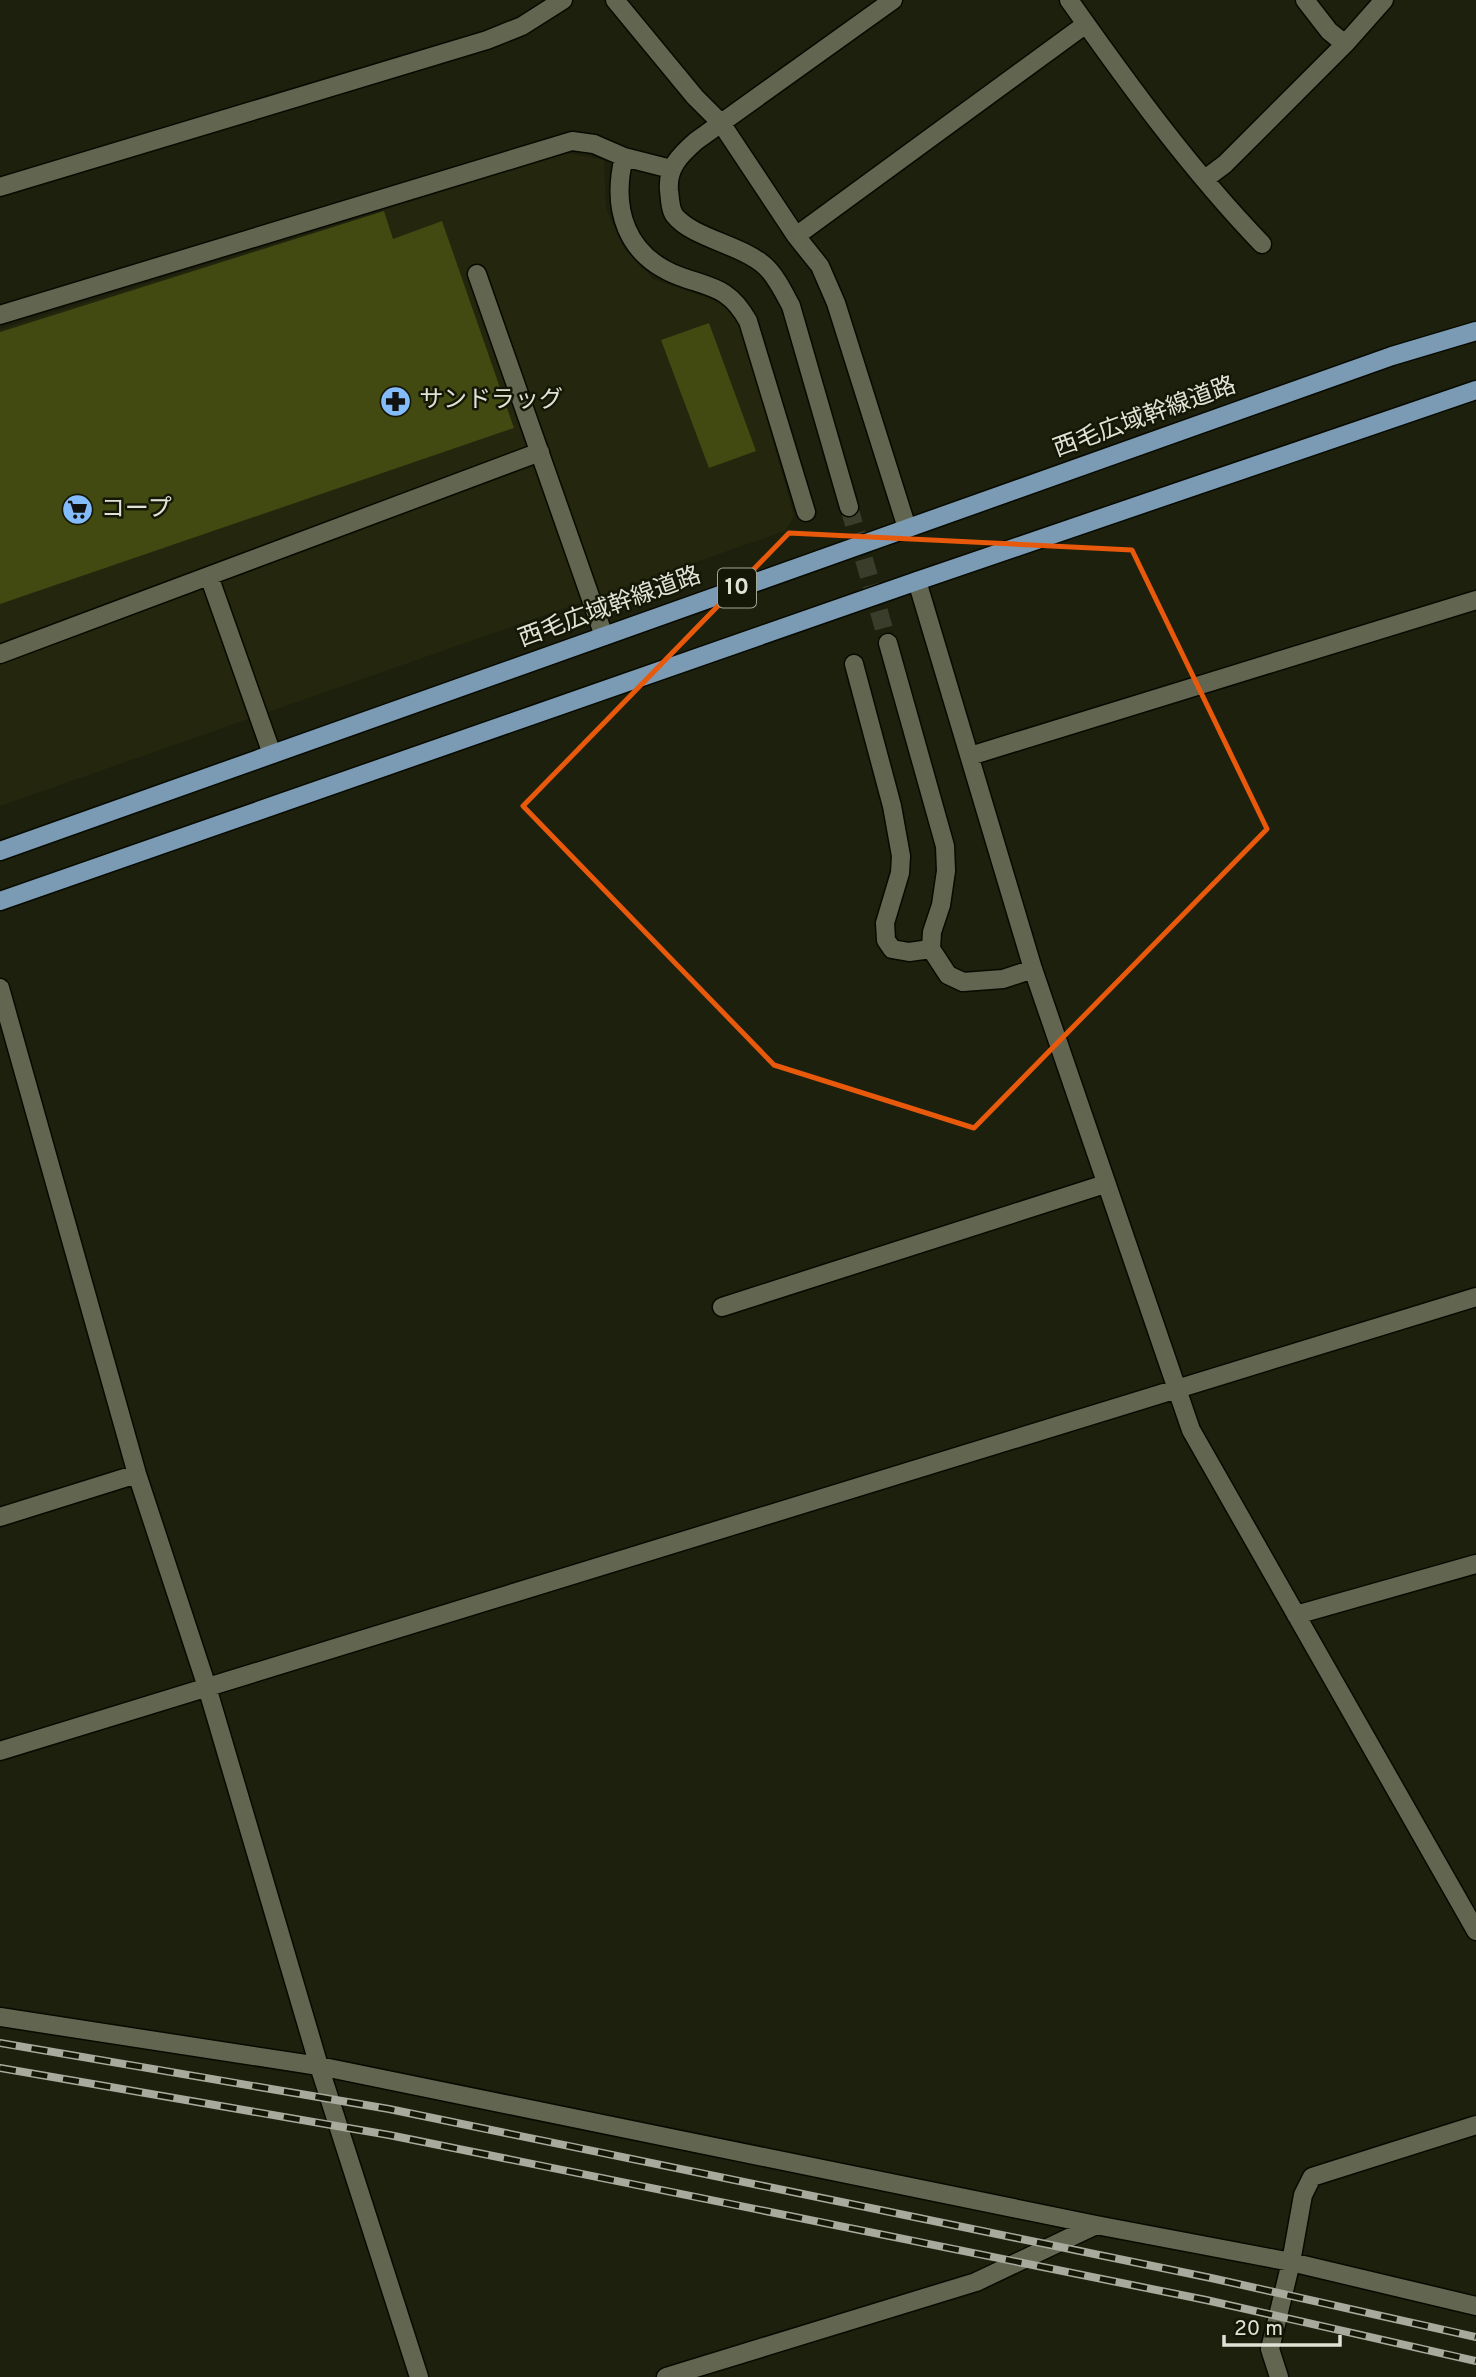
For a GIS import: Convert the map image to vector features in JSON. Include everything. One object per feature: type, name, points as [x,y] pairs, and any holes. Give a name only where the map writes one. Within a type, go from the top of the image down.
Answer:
[{"type":"main road","name":"西毛広域幹線道路","points":[[0,851],[1392,356],[1476,331]]},
{"type":"main road","name":"10","points":[[0,901],[917,581],[1476,390]]},
{"type":"street","points":[[0,187],[487,40],[522,26],[563,0]]},
{"type":"street","points":[[615,0],[695,97],[721,123],[796,236],[820,266],[836,303],[907,528]]},
{"type":"street","points":[[849,507],[791,306],[765,266],[743,252],[690,227],[675,216],[670,202],[668,181],[671,169],[682,153],[893,0]]},
{"type":"street","points":[[1069,0],[1166,133],[1221,201],[1262,244]]},
{"type":"street","points":[[1305,0],[1329,31],[1345,44]]},
{"type":"street","points":[[1205,179],[1226,164],[1345,44],[1384,0]]},
{"type":"street","points":[[796,236],[1086,24]]},
{"type":"street","points":[[0,315],[572,141],[594,144],[624,157],[671,169]]},
{"type":"street","points":[[624,157],[619,176],[620,209],[629,235],[646,258],[679,276],[703,283],[732,297],[748,321],[806,512]]},
{"type":"street","points":[[477,274],[604,636]]},
{"type":"street","points":[[0,654],[540,452]]},
{"type":"street","points":[[209,576],[272,754]]},
{"type":"street","points":[[917,581],[1033,969],[1191,1430],[1476,1931]]},
{"type":"street","points":[[970,756],[1476,600]]},
{"type":"street","points":[[888,643],[945,846],[946,871],[931,948],[948,975],[963,982],[1003,979],[1033,969]]},
{"type":"street","points":[[854,664],[892,806],[901,856],[900,873],[885,923],[886,940],[892,949],[909,952],[931,948]]},
{"type":"street","points":[[0,988],[137,1474],[207,1687],[319,2066],[419,2377]]},
{"type":"street","points":[[722,1307],[1105,1184]]},
{"type":"street","points":[[0,1751],[1476,1297]]},
{"type":"street","points":[[0,1517],[137,1474]]},
{"type":"street","points":[[1296,1615],[1476,1564]]},
{"type":"street","points":[[0,2017],[319,2066],[1096,2225],[1291,2262],[1476,2306]]},
{"type":"street","points":[[1279,2377],[1270,2349],[1291,2262],[1303,2195],[1312,2177],[1476,2125]]},
{"type":"street","points":[[666,2377],[976,2282],[1096,2225]]},
{"type":"highlighted area","points":[[789,533],[1132,550],[1267,829],[974,1128],[774,1065],[523,806]]},
{"type":"shaded area","points":[[568,153],[604,160],[606,208],[623,247],[653,279],[716,301],[733,312],[744,337],[794,516],[785,531],[0,806],[0,329]]},
{"type":"building","points":[[384,211],[393,239],[442,221],[514,428],[0,604],[0,332]]},
{"type":"building","points":[[709,323],[756,451],[709,468],[661,340]]},
{"type":"tunnel","points":[[849,507],[888,643]]},
{"type":"railway","points":[[0,2043],[389,2109],[1211,2278],[1476,2337]]},
{"type":"railway","points":[[0,2068],[389,2135],[1206,2300],[1476,2361]]},
{"type":"place","name":"サンドラッグ","points":[[396,401]]},
{"type":"place","name":"コープ","points":[[78,510]]}]
